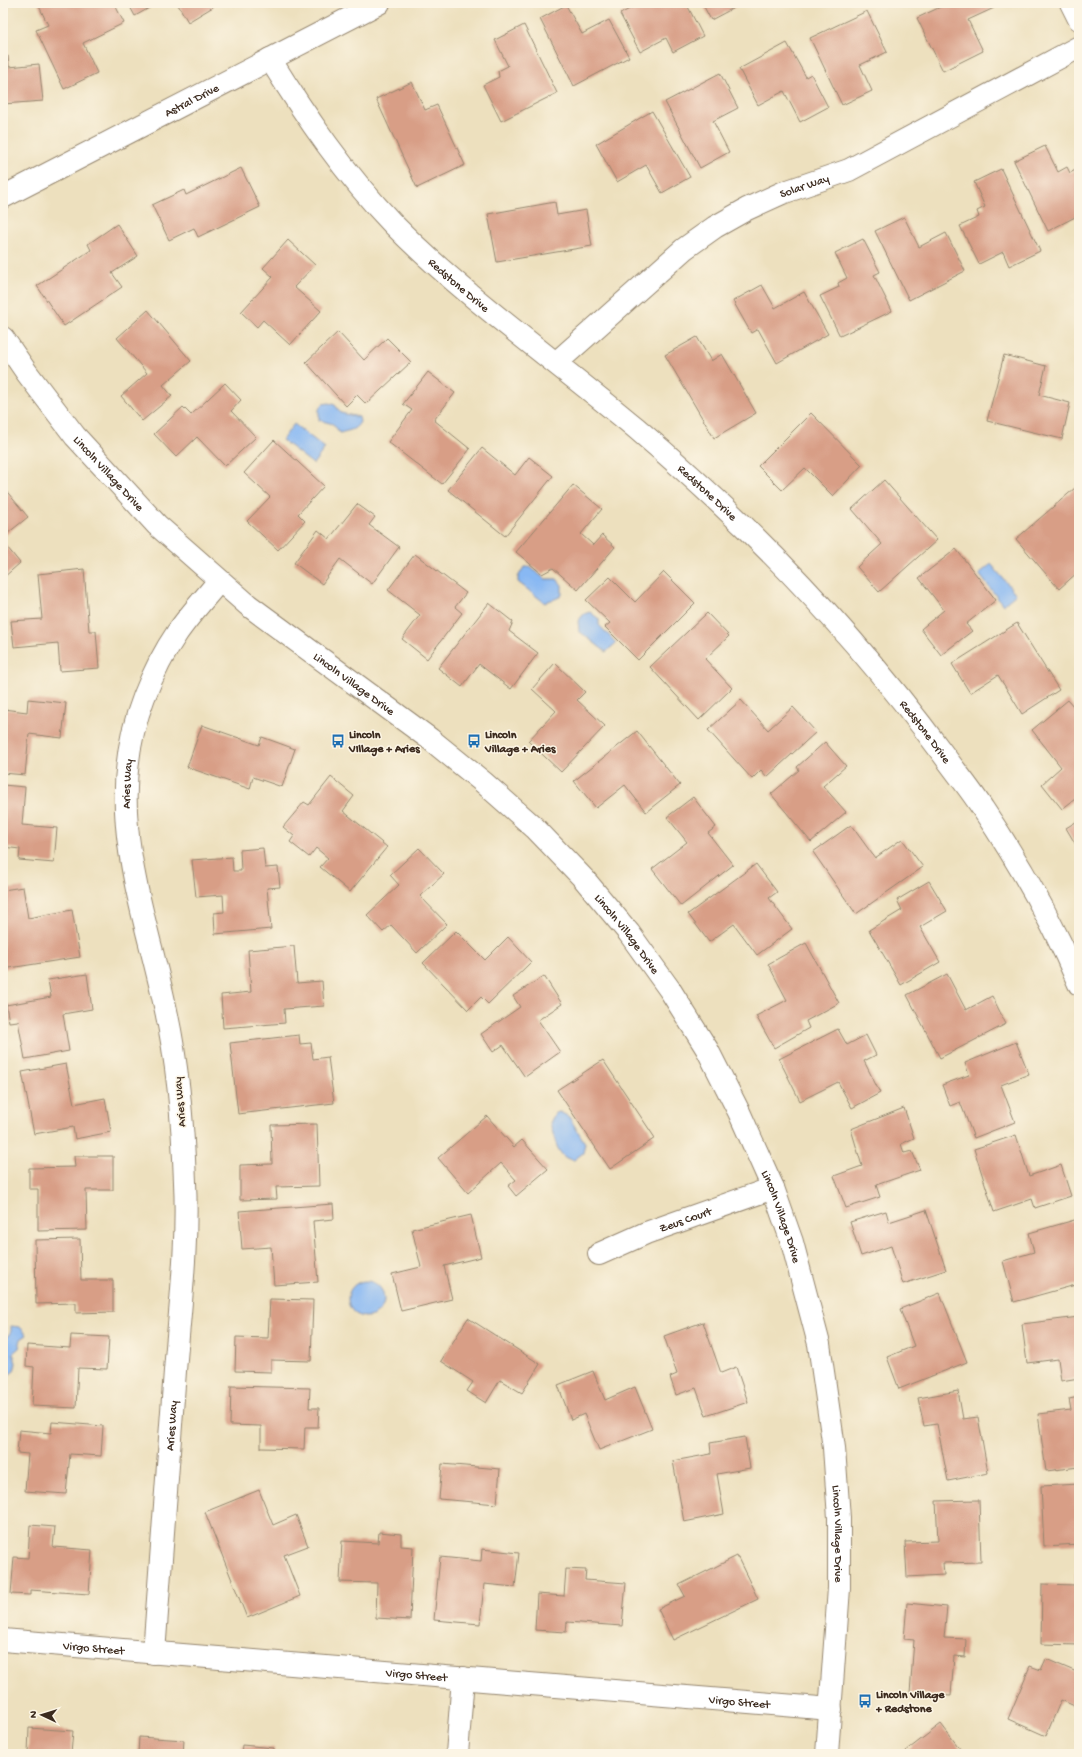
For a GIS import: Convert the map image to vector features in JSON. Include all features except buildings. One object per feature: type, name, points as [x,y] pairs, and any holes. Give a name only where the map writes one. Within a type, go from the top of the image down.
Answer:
[{"type":"street","name":"Astral Drive","points":[[3,197],[379,3]]},
{"type":"street","points":[[1071,3],[1079,19]]},
{"type":"street","name":"Solar Way","points":[[556,363],[684,249],[715,227],[747,209],[782,193],[848,170],[1079,47]]},
{"type":"street","name":"Redstone Drive","points":[[270,60],[308,120],[334,156],[392,223],[456,283],[637,429],[740,521],[784,565],[869,658],[908,706],[983,808],[1030,885],[1079,984]]},
{"type":"street","name":"Lincoln Village Drive","points":[[3,338],[26,373],[75,436],[157,525],[248,605],[430,739],[483,782],[535,828],[584,879],[629,933],[670,990],[707,1049],[739,1112],[773,1188],[792,1242],[819,1344],[834,1448],[839,1518],[839,1588],[827,1754]]},
{"type":"street","name":"Aries Way","points":[[154,1653],[185,1253],[185,1182],[177,1077],[167,1016],[128,844],[124,808],[126,771],[133,735],[143,699],[158,665],[177,633],[219,580]]},
{"type":"street","name":"Zeus Court","points":[[599,1254],[646,1233],[773,1188]]},
{"type":"street","name":"Virgo Street","points":[[3,1640],[831,1708]]},
{"type":"street","points":[[457,1754],[463,1678]]},
{"type":"water","points":[[329,403],[335,405],[341,413],[359,417],[360,422],[358,425],[352,430],[340,433],[333,424],[319,420],[319,409],[323,404]]},
{"type":"water","points":[[294,424],[325,448],[313,464],[282,440]]},
{"type":"water","points":[[991,564],[1016,594],[1003,605],[979,574]]},
{"type":"water","points":[[524,567],[530,567],[545,579],[557,579],[562,585],[562,595],[545,603],[518,582],[518,577]]},
{"type":"water","points":[[590,612],[599,619],[599,625],[616,643],[606,652],[579,631],[578,621],[584,614]]},
{"type":"water","points":[[560,1112],[569,1117],[585,1143],[583,1153],[574,1160],[563,1156],[555,1141],[550,1123],[555,1113]]},
{"type":"water","points":[[370,1281],[379,1286],[383,1292],[383,1306],[379,1312],[370,1317],[362,1317],[353,1312],[349,1306],[348,1295],[353,1286],[359,1282]]},
{"type":"water","points":[[11,1326],[20,1327],[27,1335],[21,1339],[19,1348],[13,1353],[16,1363],[14,1371],[7,1376],[3,1374],[3,1336],[8,1336],[11,1331]]},
{"type":"place","name":"Lincoln VIllage + Aries","points":[[338,741]]},
{"type":"place","name":"Lincoln Village + Aries","points":[[474,741]]},
{"type":"place","name":"Lincoln Village + Redstone","points":[[865,1701]]}]
